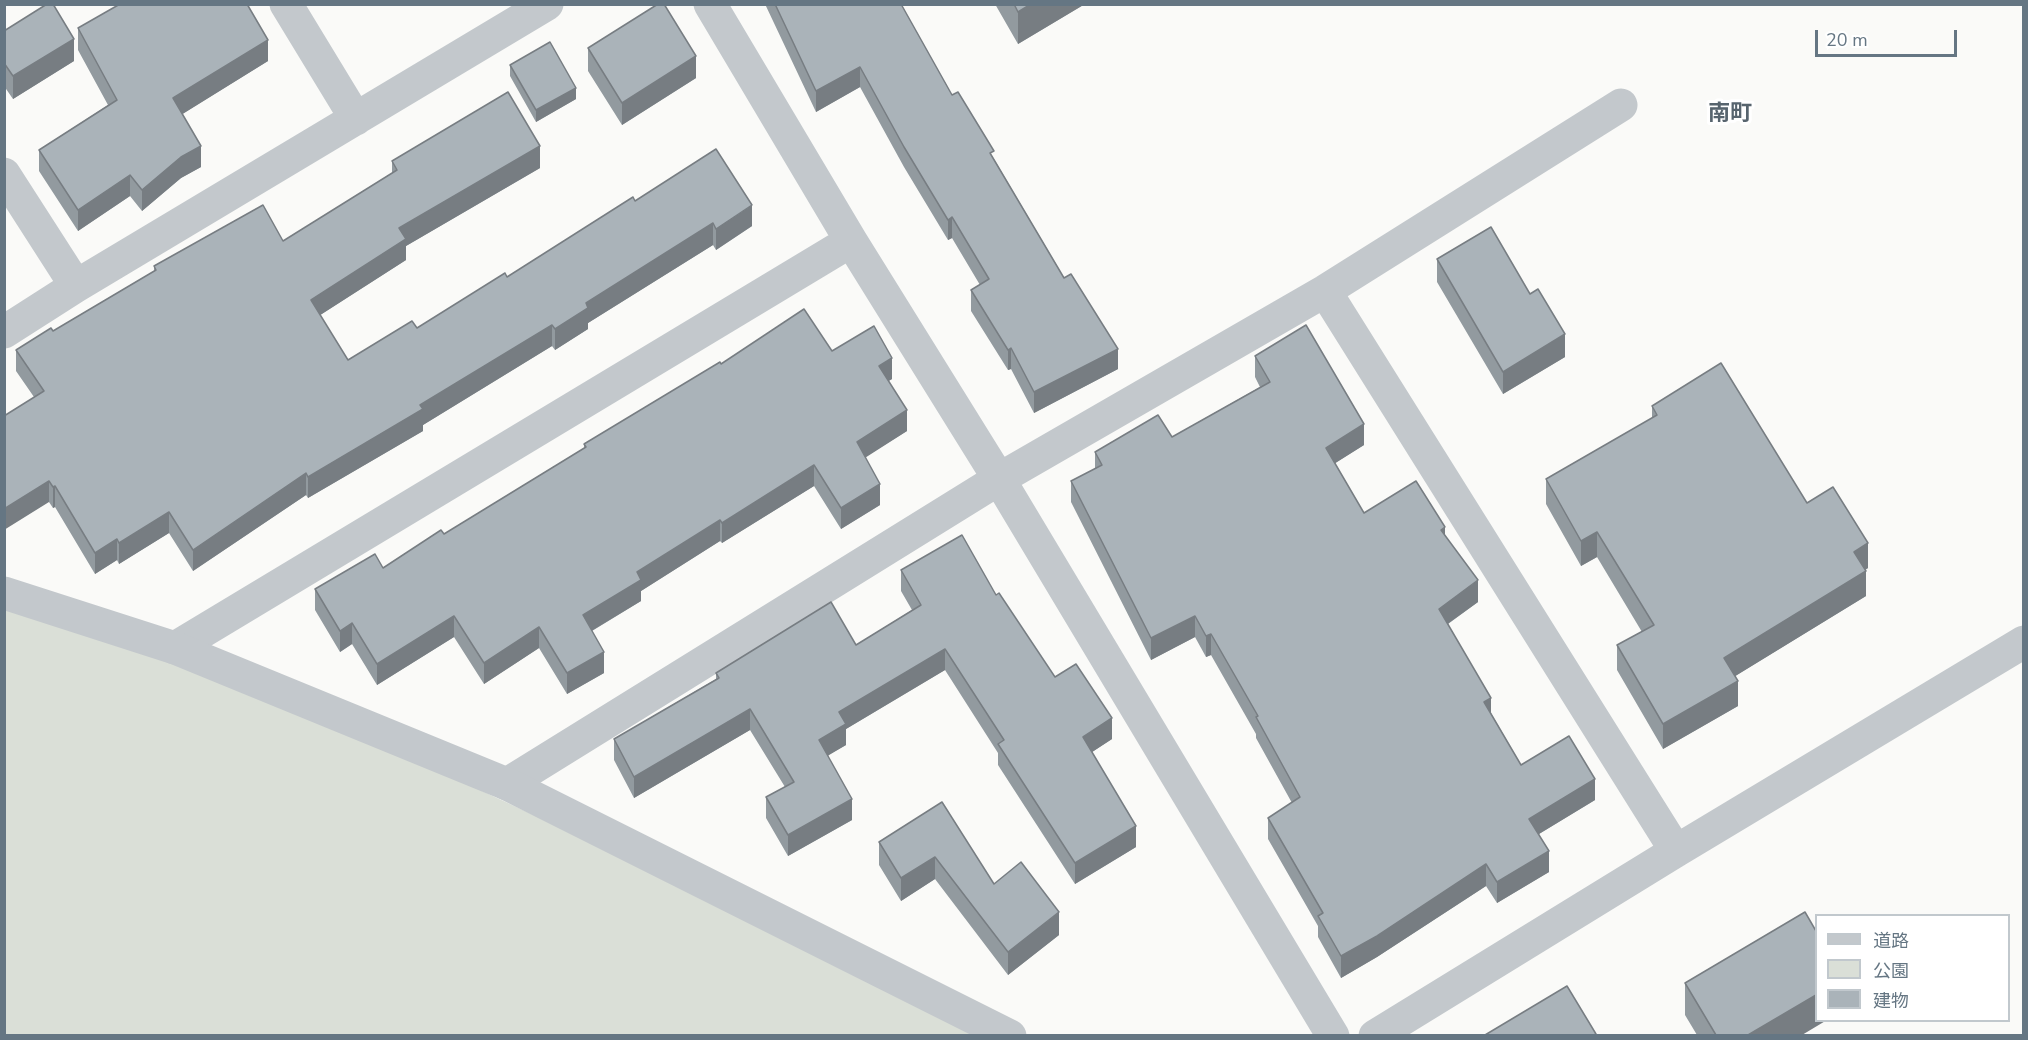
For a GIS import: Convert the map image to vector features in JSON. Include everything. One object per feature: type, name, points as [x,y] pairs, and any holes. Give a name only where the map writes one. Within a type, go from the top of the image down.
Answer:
[{"type":"street","points":[[286,4],[356,119]]},
{"type":"street","points":[[4,332],[76,286],[547,4]]},
{"type":"street","points":[[710,4],[851,241],[999,479],[1333,1035]]},
{"type":"street","points":[[507,784],[999,479],[1326,291],[1621,105]]},
{"type":"street","points":[[4,174],[76,286]]},
{"type":"street","points":[[175,648],[851,241]]},
{"type":"street","points":[[1326,291],[1676,851]]},
{"type":"street","points":[[4,593],[175,648],[507,784],[1010,1035]]},
{"type":"street","points":[[1374,1035],[2024,642]]},
{"type":"green space","points":[[5,593],[175,648],[1008,1036],[5,1036]]},
{"type":"building","points":[[47,4],[53,4],[74,39],[13,76],[4,63],[4,31]]},
{"type":"building","points":[[120,4],[247,4],[268,40],[173,98],[201,146],[181,157],[142,190],[130,175],[78,210],[39,150],[117,100],[78,28]]},
{"type":"building","points":[[658,4],[664,4],[696,56],[622,103],[588,48]]},
{"type":"building","points":[[775,4],[901,4],[952,95],[958,92],[994,151],[990,153],[1064,278],[1071,274],[1118,349],[1034,392],[1011,348],[1008,350],[971,290],[989,279],[952,217],[948,220],[860,67],[816,91]]},
{"type":"building","points":[[1014,4],[1031,4],[1018,12]]},
{"type":"building","points":[[550,42],[576,88],[536,110],[510,65]]},
{"type":"building","points":[[508,92],[540,146],[399,228],[406,239],[311,300],[348,360],[412,321],[417,328],[505,273],[507,277],[633,197],[635,201],[716,149],[752,205],[716,229],[713,223],[586,303],[588,308],[555,329],[552,325],[420,405],[423,409],[308,477],[306,473],[193,550],[169,512],[119,543],[117,539],[95,553],[55,486],[53,487],[49,481],[4,509],[4,416],[44,391],[16,350],[51,328],[53,331],[156,270],[154,266],[263,205],[283,241],[397,170],[392,161]]},
{"type":"building","points":[[1491,227],[1530,294],[1538,289],[1565,334],[1503,372],[1437,259]]},
{"type":"building","points":[[804,309],[832,351],[874,326],[892,358],[879,366],[907,410],[857,442],[880,484],[841,508],[814,465],[722,523],[720,520],[637,572],[641,580],[583,615],[604,652],[567,673],[539,627],[484,663],[454,616],[377,664],[352,623],[340,631],[315,589],[375,554],[383,568],[441,530],[444,534],[586,447],[584,444],[720,362],[721,364]]},
{"type":"building","points":[[1306,325],[1364,424],[1326,448],[1364,513],[1416,481],[1445,527],[1441,530],[1478,580],[1439,609],[1491,698],[1484,702],[1521,765],[1569,736],[1595,779],[1529,819],[1549,851],[1497,882],[1486,864],[1377,936],[1341,956],[1318,916],[1323,913],[1268,818],[1300,797],[1256,717],[1258,716],[1211,634],[1206,636],[1195,616],[1151,638],[1071,481],[1102,465],[1095,452],[1158,415],[1172,437],[1270,382],[1255,356]]},
{"type":"building","points":[[1721,363],[1807,503],[1833,487],[1868,543],[1854,552],[1866,571],[1724,658],[1738,681],[1663,724],[1617,645],[1654,625],[1597,532],[1581,541],[1546,479],[1657,415],[1652,406]]},
{"type":"building","points":[[962,535],[996,595],[999,593],[1055,677],[1076,664],[1112,718],[1083,737],[1136,826],[1075,863],[998,744],[1004,740],[945,649],[839,712],[846,724],[819,740],[852,799],[788,835],[766,797],[794,782],[750,709],[634,777],[614,739],[719,678],[716,673],[831,602],[856,645],[921,605],[901,570]]},
{"type":"building","points":[[942,802],[994,884],[1021,862],[1059,912],[1008,952],[935,857],[901,878],[879,842]]},
{"type":"building","points":[[1805,912],[1815,929],[1815,996],[1748,1035],[1716,1035],[1685,983]]},
{"type":"building","points":[[1567,986],[1596,1034],[1485,1035]]},
{"type":"district","name":"南町","points":[[1730,115]]}]
